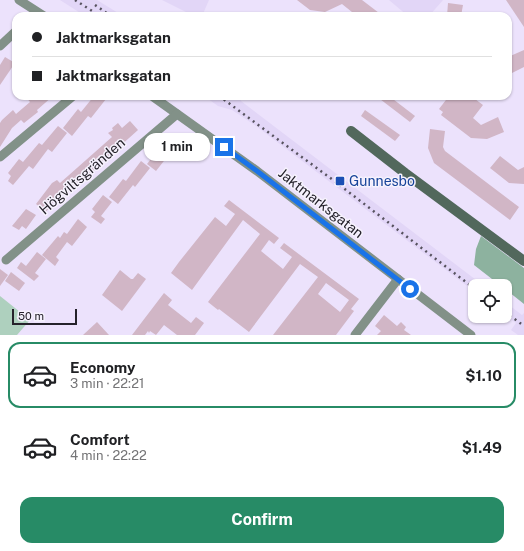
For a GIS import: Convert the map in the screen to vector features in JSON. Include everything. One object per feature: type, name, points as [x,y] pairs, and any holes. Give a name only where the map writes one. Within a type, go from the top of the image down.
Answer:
[{"type":"street","points":[[19,0],[35,12]]},
{"type":"street","points":[[0,46],[12,35]]},
{"type":"street","points":[[0,157],[68,100]]},
{"type":"street","name":"Jaktmarksgatan","points":[[158,100],[257,171],[471,335]]},
{"type":"street","name":"Högviltsgränden","points":[[6,260],[177,114]]},
{"type":"street","points":[[351,131],[524,261]]},
{"type":"street","points":[[360,333],[398,280]]},
{"type":"shaded area","points":[[60,0],[97,0],[116,12],[79,12]]},
{"type":"shaded area","points":[[162,0],[209,0],[204,12],[186,12]]},
{"type":"shaded area","points":[[389,0],[443,0],[432,12],[403,12]]},
{"type":"shaded area","points":[[210,100],[240,100],[475,279],[468,279],[468,287],[256,126],[232,110],[218,106]]},
{"type":"shaded area","points":[[512,307],[522,315],[524,313],[524,335],[518,335],[511,330],[516,323],[512,320]]},
{"type":"green space","points":[[481,236],[524,268],[524,304],[512,295],[512,279],[492,279],[474,265],[476,249]]},
{"type":"green space","points":[[0,296],[30,320],[17,335],[0,335]]},
{"type":"building","points":[[297,0],[362,0],[378,12],[352,12],[342,4],[325,12],[310,10]]},
{"type":"building","points":[[506,0],[524,0],[524,27]]},
{"type":"building","points":[[448,3],[463,5],[462,12],[447,12]]},
{"type":"building","points":[[524,50],[524,67],[512,73],[512,55]]},
{"type":"building","points":[[5,57],[12,61],[12,67],[0,85],[0,65]]},
{"type":"building","points":[[28,100],[48,100],[37,110],[38,112],[24,123],[21,120],[12,128],[0,147],[0,123],[2,120],[13,110],[16,114],[30,102]]},
{"type":"building","points":[[91,100],[105,100],[91,118],[88,116],[72,136],[63,128],[78,109],[81,112]]},
{"type":"building","points":[[381,100],[394,100],[415,116],[410,122]]},
{"type":"building","points":[[446,100],[476,100],[483,105],[473,118],[481,125],[498,117],[504,132],[487,139],[471,138],[441,115],[443,112],[439,109]]},
{"type":"building","points":[[365,110],[400,135],[395,141],[361,116]]},
{"type":"building","points":[[130,121],[138,130],[100,164],[101,165],[68,192],[64,188],[46,212],[36,204],[52,183],[57,180],[60,183],[112,137],[108,133],[113,130],[112,128],[118,123],[122,128]]},
{"type":"building","points":[[58,126],[67,133],[52,152],[48,149],[33,169],[29,166],[13,185],[8,181],[11,176],[8,173],[19,159],[23,162],[39,143],[42,145]]},
{"type":"building","points":[[430,129],[445,131],[443,147],[445,151],[519,207],[510,220],[434,163],[428,148]]},
{"type":"building","points":[[162,145],[171,152],[156,171],[147,164]]},
{"type":"building","points":[[500,156],[518,170],[524,167],[524,184],[509,183],[490,168]]},
{"type":"building","points":[[141,161],[150,168],[135,187],[133,185],[118,204],[109,197],[123,179],[126,181]]},
{"type":"building","points":[[103,195],[112,202],[101,216],[105,219],[101,224],[91,217],[95,212],[92,209]]},
{"type":"building","points":[[229,200],[279,238],[274,244],[269,240],[261,251],[283,269],[292,257],[280,248],[284,243],[359,299],[351,309],[354,311],[336,335],[273,335],[318,277],[300,264],[249,332],[208,302],[260,234],[243,220],[192,290],[171,273],[215,217],[226,226],[235,214],[224,206]],"holes":[[[326,283],[349,300],[340,312],[318,294]]]},
{"type":"building","points":[[26,209],[36,215],[26,229],[22,226],[19,230],[12,226]]},
{"type":"building","points":[[78,219],[87,227],[72,246],[67,242],[56,257],[59,260],[55,266],[42,255],[58,236],[60,238],[64,232],[67,234]]},
{"type":"building","points":[[37,252],[46,259],[35,273],[39,276],[34,281],[17,268],[21,262],[26,266]]},
{"type":"building","points":[[0,269],[8,275],[0,286]]},
{"type":"building","points":[[120,270],[131,279],[133,279],[138,273],[146,279],[122,311],[102,295]]},
{"type":"building","points":[[11,272],[25,283],[19,291],[5,281]]},
{"type":"building","points":[[164,293],[172,300],[168,305],[191,323],[196,317],[204,323],[195,335],[177,335],[164,325],[156,335],[150,331],[149,333],[148,331],[145,335],[132,335]]},
{"type":"building","points":[[384,315],[397,326],[401,322],[406,327],[404,330],[411,335],[377,335],[381,331],[375,326]]},
{"type":"building","points":[[97,322],[109,335],[83,335]]},
{"type":"railway","points":[[75,0],[94,12]]},
{"type":"railway","points":[[95,5],[105,12]]},
{"type":"railway","points":[[224,100],[333,180],[468,284]]},
{"type":"railway","points":[[512,317],[524,326]]},
{"type":"place","name":"Gunnesbo","points":[[340,181]]},
{"type":"route","points":[[224,147],[410,289]]}]
